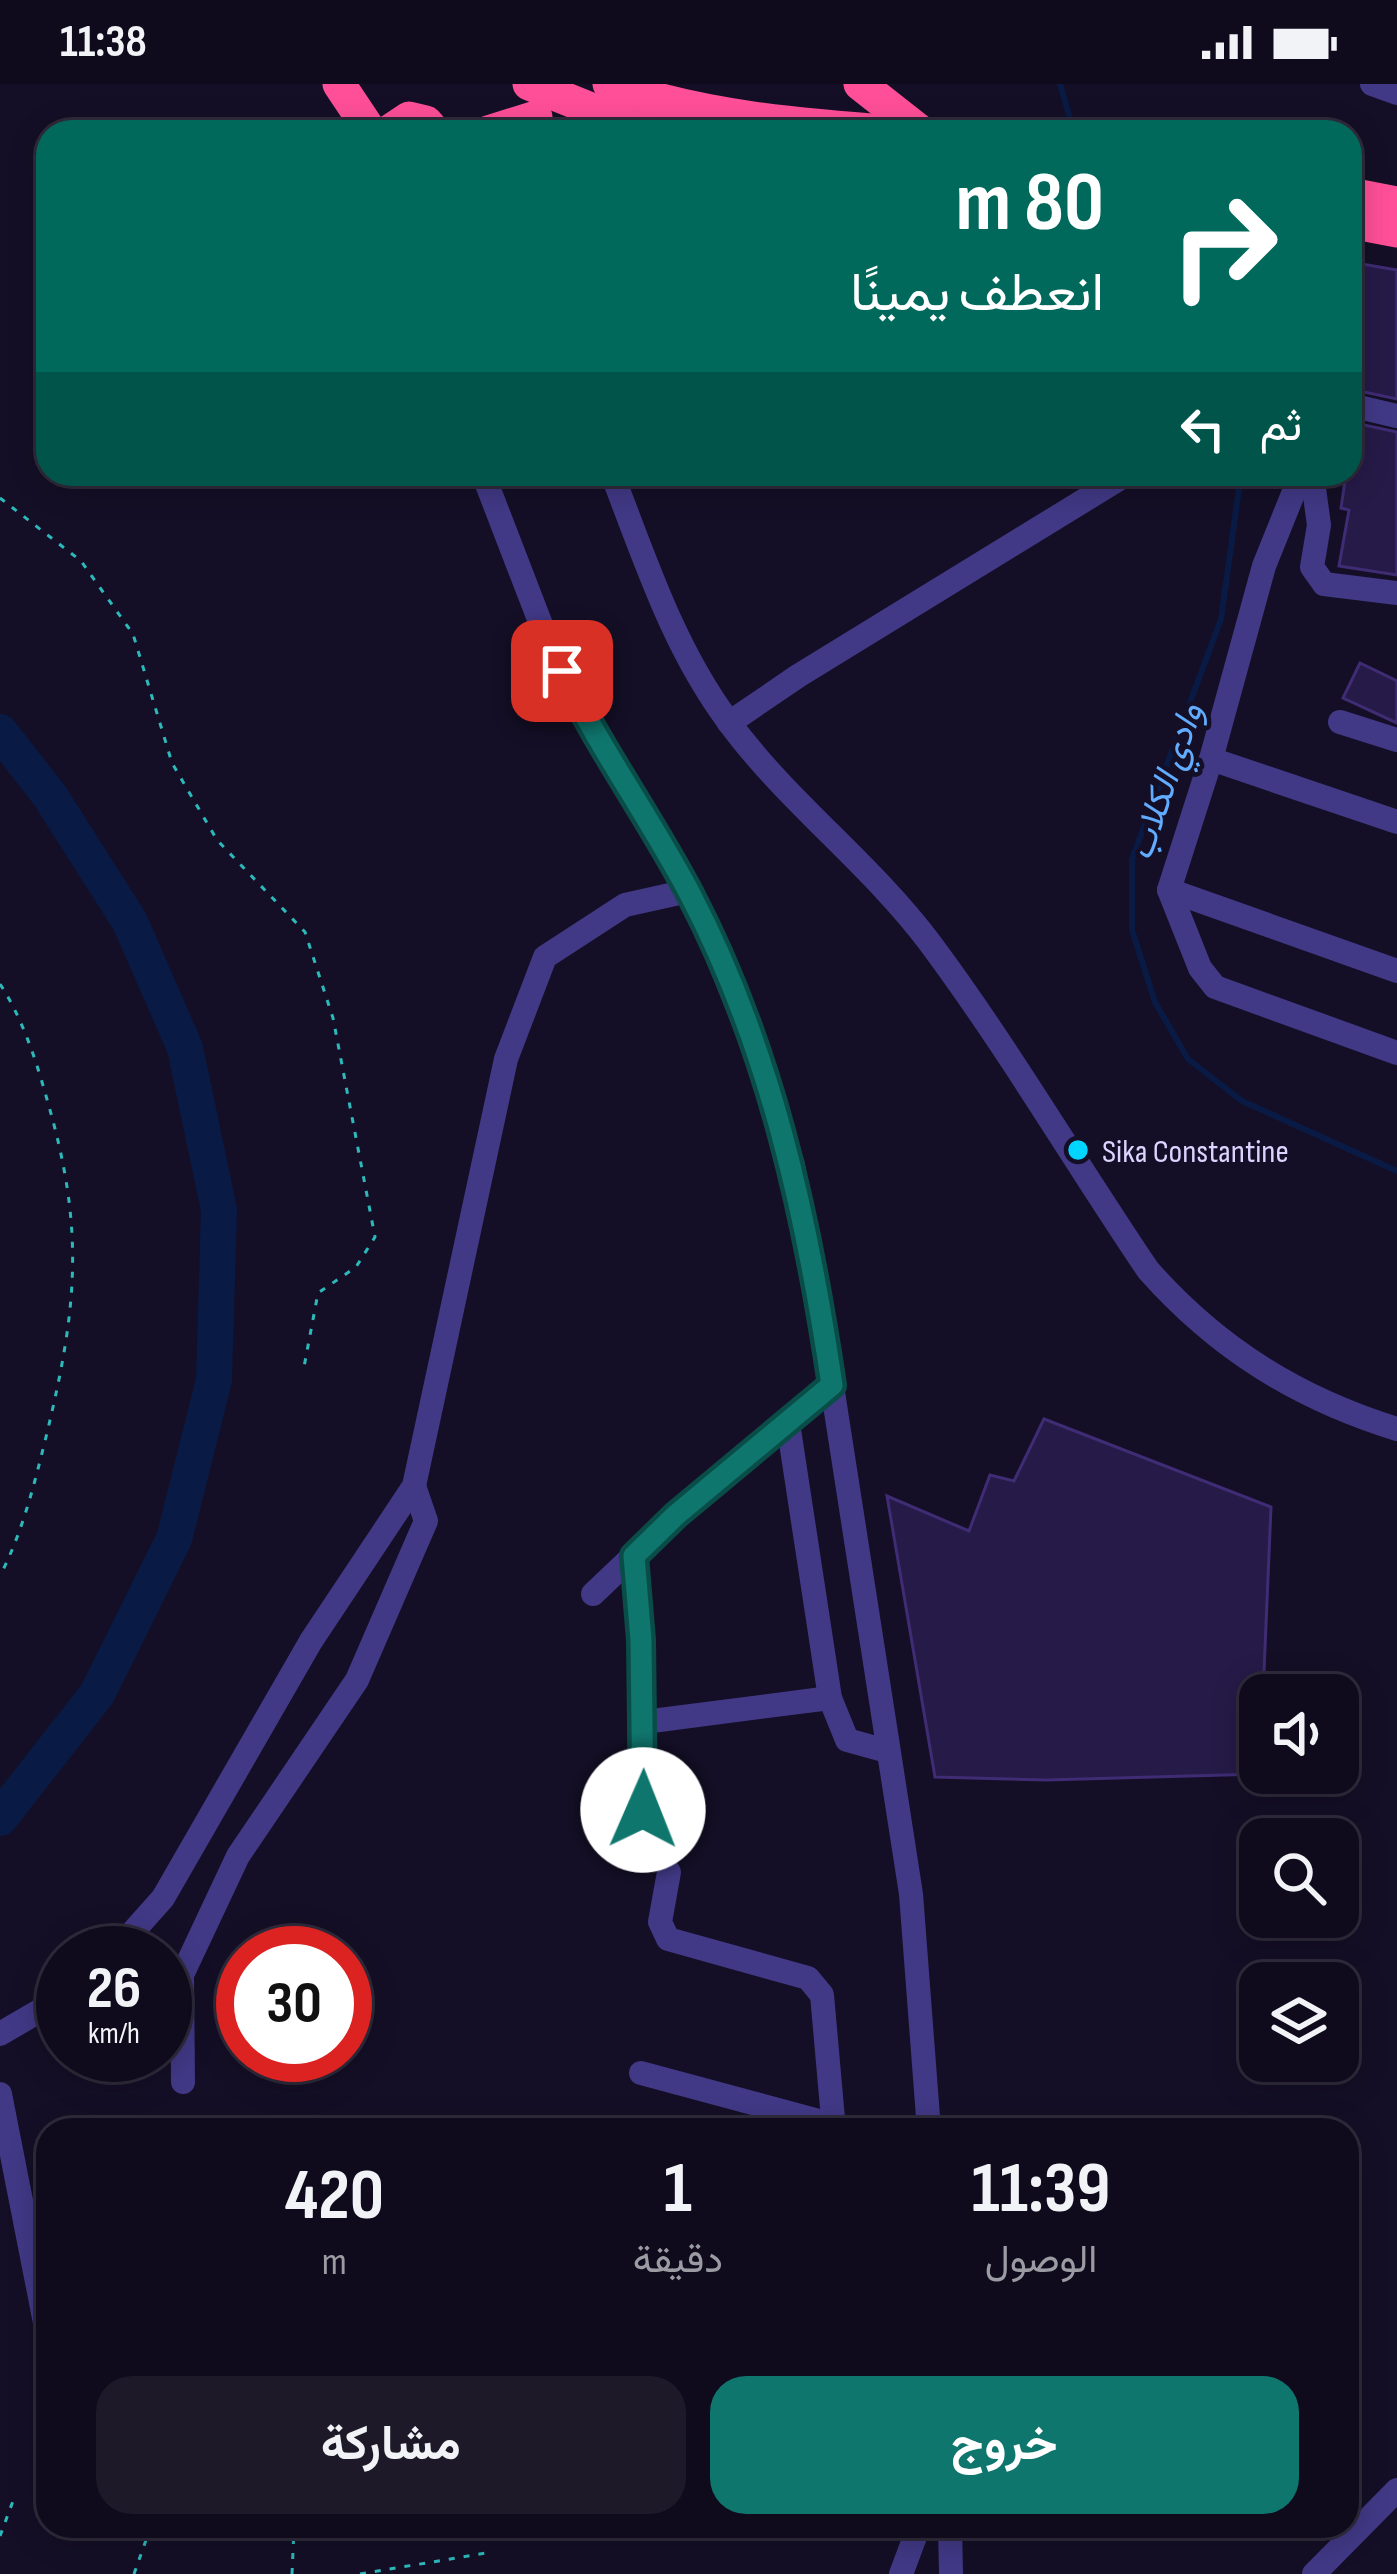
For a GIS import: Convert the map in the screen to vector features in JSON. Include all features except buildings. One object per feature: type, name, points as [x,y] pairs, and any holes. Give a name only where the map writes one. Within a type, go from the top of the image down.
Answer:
[{"type":"highway","points":[[339,84],[374,120]]},
{"type":"highway","points":[[364,84],[380,120]]},
{"type":"highway","points":[[530,84],[626,120]]},
{"type":"highway","points":[[609,84],[642,96],[780,120]]},
{"type":"highway","points":[[860,84],[906,120]]},
{"type":"highway","points":[[1362,196],[1397,203]]},
{"type":"highway","points":[[1362,224],[1397,231]]},
{"type":"street","points":[[1372,84],[1397,93]]},
{"type":"street","points":[[1362,408],[1397,416]]},
{"type":"street","points":[[488,486],[556,659],[592,734],[688,892],[761,1066],[793,1166],[911,1894],[928,2118]]},
{"type":"street","points":[[617,486],[673,629],[729,724],[777,780],[887,890],[931,944],[1148,1270],[1182,1309],[1246,1360],[1331,1406],[1397,1429]]},
{"type":"street","points":[[729,724],[798,676],[1107,486]]},
{"type":"street","points":[[1296,486],[1264,566],[1211,759],[1168,890],[1200,968],[1215,987],[1397,1053]]},
{"type":"street","points":[[1314,486],[1319,525],[1312,567],[1324,584],[1397,592]]},
{"type":"street","points":[[1340,722],[1397,740]]},
{"type":"street","points":[[1211,759],[1397,822]]},
{"type":"street","points":[[1168,890],[1397,970]]},
{"type":"street","points":[[138,1926],[163,1898],[311,1642],[414,1486],[506,1058],[545,957],[625,905],[688,892]]},
{"type":"street","points":[[593,1594],[676,1515],[832,1385]]},
{"type":"street","points":[[788,1423],[830,1698],[847,1740],[887,1751]]},
{"type":"street","points":[[192,1954],[238,1856],[358,1680],[426,1522],[414,1486]]},
{"type":"street","points":[[634,1556],[644,1722],[643,1810]]},
{"type":"street","points":[[644,1722],[830,1698]]},
{"type":"street","points":[[669,1873],[660,1922],[668,1940],[808,1978],[822,1995],[833,2118]]},
{"type":"street","points":[[0,2034],[36,2013]]},
{"type":"street","points":[[641,2073],[799,2118]]},
{"type":"street","points":[[0,2094],[36,2277]]},
{"type":"street","points":[[1359,2528],[1397,2490]]},
{"type":"street","points":[[901,2574],[915,2538]]},
{"type":"street","points":[[950,2538],[951,2574]]},
{"type":"street","points":[[1314,2574],[1350,2538]]},
{"type":"path","points":[[0,497],[81,561],[133,634],[172,763],[218,840],[305,932],[333,1018],[375,1237],[356,1267],[318,1293],[304,1367]]},
{"type":"path","points":[[0,984],[38,1067],[66,1166],[75,1262],[62,1371],[20,1537],[0,1576]]},
{"type":"path","points":[[0,2536],[13,2500]]},
{"type":"path","points":[[134,2574],[147,2538]]},
{"type":"path","points":[[292,2574],[294,2538]]},
{"type":"path","points":[[360,2574],[486,2553]]},
{"type":"waterway","name":"وادي الكلاب","points":[[1060,84],[1070,120]]},
{"type":"waterway","name":"وادي الكلاب","points":[[1239,486],[1221,619],[1132,859],[1132,930],[1155,1002],[1188,1059],[1242,1101],[1397,1171]]},
{"type":"waterway","points":[[0,732],[50,796],[130,922],[185,1048],[219,1210],[214,1380],[174,1539],[97,1694],[0,1818]]},
{"type":"place","name":"Sika Constantine","points":[[1078,1150]]},
{"type":"route","points":[[562,671],[592,734],[688,892],[761,1066],[793,1166],[832,1385],[634,1556],[644,1722],[643,1810]]}]
